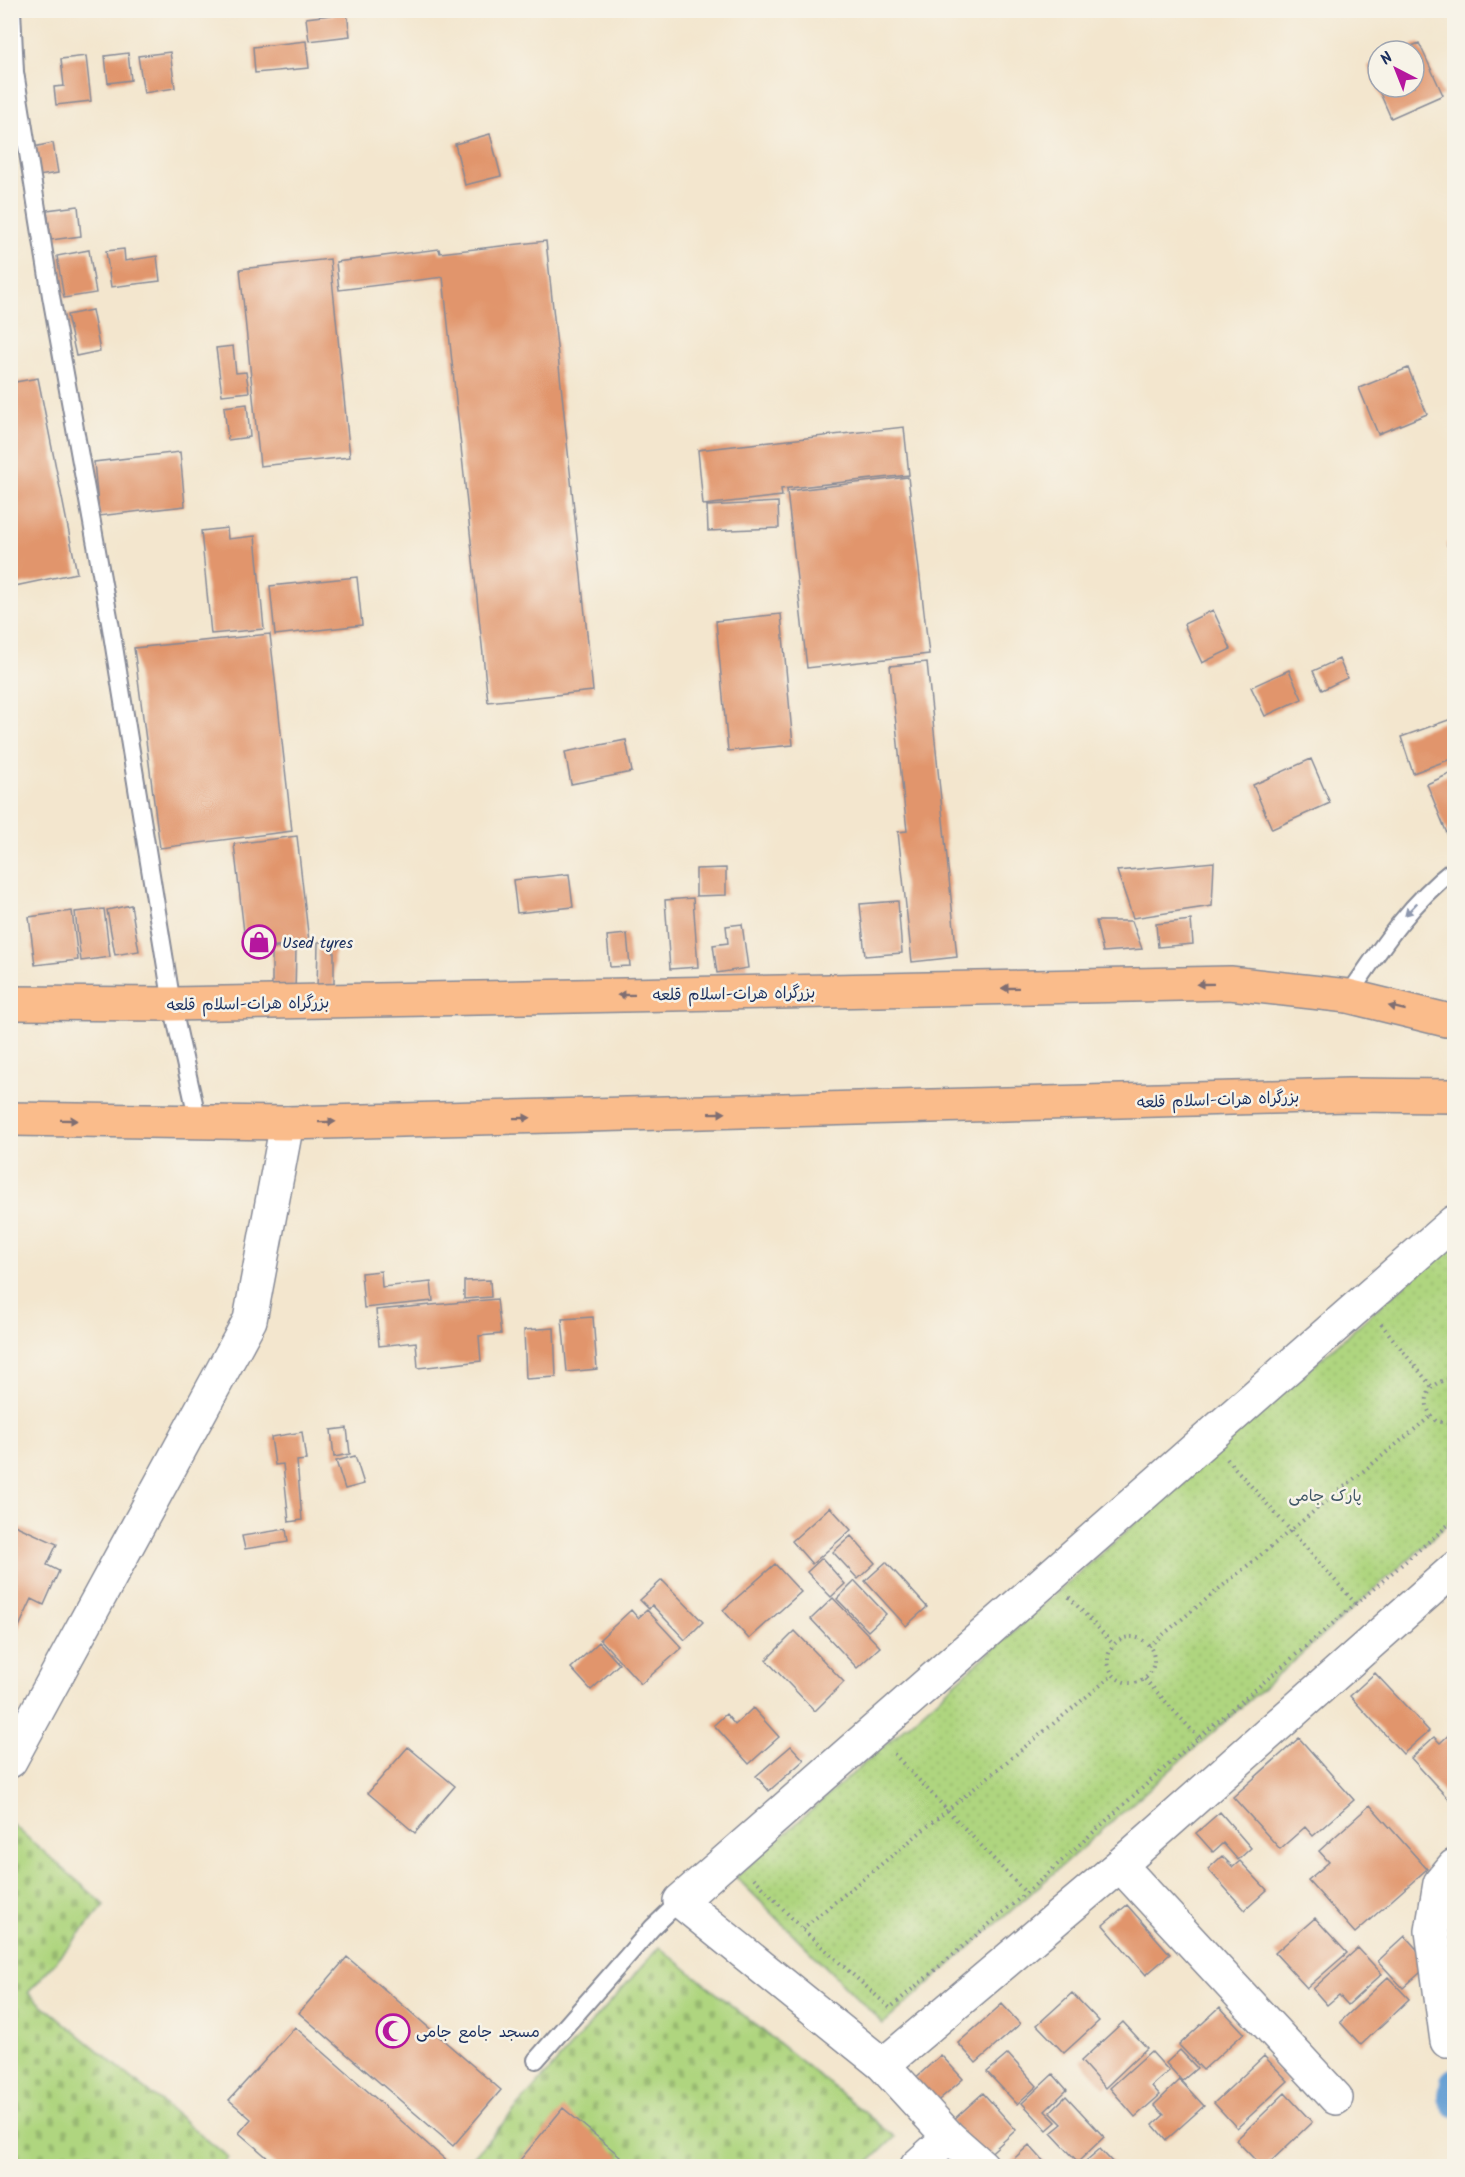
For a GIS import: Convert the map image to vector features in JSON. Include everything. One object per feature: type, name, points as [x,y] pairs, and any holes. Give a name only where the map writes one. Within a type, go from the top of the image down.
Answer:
[{"type":"highway","name":"بزرگراه هرات-اسلام قلعه","points":[[10,1003],[172,1004],[1230,983],[1348,996],[1455,1020]]},
{"type":"highway","name":"بزرگراه هرات-اسلام قلعه","points":[[10,1119],[287,1123],[1349,1095],[1455,1096]]},
{"type":"street","points":[[10,1761],[250,1320],[287,1123]]},
{"type":"street","points":[[982,2166],[949,2137],[883,2065],[680,1901],[1455,1222]]},
{"type":"street","points":[[883,2065],[1120,1865],[1455,1569]]},
{"type":"street","points":[[1120,1865],[1336,2098]]},
{"type":"street","points":[[1448,2041],[1432,1931],[1440,1883],[1455,1866]]},
{"type":"street","points":[[917,2166],[949,2137]]},
{"type":"lane","points":[[12,10],[15,72],[51,296],[111,628],[172,1004],[198,1121]]},
{"type":"lane","points":[[1348,996],[1404,916],[1433,886],[1455,869]]},
{"type":"lane","points":[[536,2060],[652,1928],[680,1901]]},
{"type":"path","points":[[1376,1318],[1432,1387]]},
{"type":"path","points":[[1455,1380],[1446,1379],[1432,1387],[1426,1401],[1431,1416],[1443,1424],[1455,1424]]},
{"type":"path","points":[[1149,1646],[1431,1416]]},
{"type":"path","points":[[1223,1455],[1356,1604]]},
{"type":"path","points":[[762,1871],[753,1879],[802,1929],[890,2008],[1026,1893],[1199,1738],[1455,1520]]},
{"type":"path","points":[[1066,1593],[1114,1645]]},
{"type":"path","points":[[1128,1638],[1136,1638],[1149,1646],[1154,1659],[1145,1678],[1125,1682],[1113,1675],[1108,1660],[1114,1645],[1128,1638]]},
{"type":"path","points":[[802,1929],[1113,1675]]},
{"type":"path","points":[[1145,1678],[1199,1738]]},
{"type":"path","points":[[884,1761],[900,1746]]},
{"type":"path","points":[[892,1753],[1026,1893]]},
{"type":"green space","name":"پارک جامی","points":[[1454,1241],[1454,1519],[883,2024],[736,1877]]},
{"type":"green space","points":[[12,1824],[105,1905],[28,1993],[228,2157],[222,2166],[11,2166]]},
{"type":"green space","points":[[659,1947],[895,2137],[865,2166],[465,2166]]},
{"type":"building","points":[[347,13],[350,36],[309,41],[306,18]]},
{"type":"building","points":[[306,41],[309,68],[255,73],[253,47]]},
{"type":"building","points":[[170,52],[175,88],[144,93],[138,56]]},
{"type":"building","points":[[128,53],[131,80],[108,83],[105,56]]},
{"type":"building","points":[[86,56],[91,101],[56,105],[54,87],[64,86],[61,59]]},
{"type":"building","points":[[1426,58],[1443,95],[1391,118],[1383,99],[1426,99]]},
{"type":"building","points":[[490,134],[501,176],[465,185],[455,144]]},
{"type":"building","points":[[53,143],[58,173],[38,176],[33,147]]},
{"type":"building","points":[[78,206],[81,236],[51,240],[47,210]]},
{"type":"building","points":[[546,241],[593,691],[488,702],[443,277],[339,290],[336,262],[439,249],[440,253]]},
{"type":"building","points":[[124,249],[125,261],[157,256],[160,281],[111,287],[106,251]]},
{"type":"building","points":[[89,250],[96,293],[64,298],[57,256]]},
{"type":"building","points":[[330,259],[350,457],[260,466],[240,269]]},
{"type":"building","points":[[92,310],[100,351],[76,356],[67,315]]},
{"type":"building","points":[[233,346],[236,373],[246,372],[249,392],[222,395],[216,348]]},
{"type":"building","points":[[1408,368],[1427,414],[1378,434],[1359,388]]},
{"type":"building","points":[[38,378],[77,573],[10,587],[10,383]]},
{"type":"building","points":[[247,404],[250,437],[228,440],[224,407]]},
{"type":"building","points":[[904,427],[909,475],[781,489],[782,496],[703,505],[698,450]]},
{"type":"building","points":[[180,452],[185,506],[99,516],[94,462]]},
{"type":"building","points":[[908,477],[929,654],[807,668],[787,491]]},
{"type":"building","points":[[778,502],[779,528],[708,531],[707,506]]},
{"type":"building","points":[[1454,525],[1454,555],[1447,545]]},
{"type":"building","points":[[227,528],[228,539],[255,536],[264,629],[211,634],[201,531]]},
{"type":"building","points":[[357,577],[362,625],[275,635],[270,586]]},
{"type":"building","points":[[1213,610],[1231,649],[1202,663],[1184,624]]},
{"type":"building","points":[[781,614],[793,745],[728,751],[716,621]]},
{"type":"building","points":[[270,634],[292,831],[160,848],[134,648]]},
{"type":"building","points":[[1339,659],[1347,678],[1322,690],[1313,671]]},
{"type":"building","points":[[927,662],[957,957],[912,962],[898,832],[907,831],[890,666]]},
{"type":"building","points":[[1289,670],[1302,699],[1265,716],[1251,687]]},
{"type":"building","points":[[1454,718],[1454,758],[1413,773],[1401,737]]},
{"type":"building","points":[[626,740],[632,772],[571,784],[565,752]]},
{"type":"building","points":[[1311,759],[1330,803],[1272,829],[1253,785]]},
{"type":"building","points":[[1454,772],[1454,851],[1427,784]]},
{"type":"building","points":[[297,836],[309,942],[246,950],[234,844]]},
{"type":"building","points":[[1214,862],[1212,906],[1133,918],[1117,871]]},
{"type":"building","points":[[726,868],[726,895],[696,896],[696,869]]},
{"type":"building","points":[[569,874],[573,907],[517,913],[513,880]]},
{"type":"building","points":[[693,898],[698,967],[670,969],[665,900]]},
{"type":"building","points":[[898,901],[902,953],[865,956],[860,904]]},
{"type":"building","points":[[131,905],[139,951],[115,955],[107,910]]},
{"type":"building","points":[[104,909],[110,957],[81,961],[75,912]]},
{"type":"building","points":[[72,911],[78,960],[35,965],[29,917]]},
{"type":"building","points":[[1191,920],[1193,944],[1158,947],[1156,924]]},
{"type":"building","points":[[1096,921],[1132,921],[1142,949],[1103,952]]},
{"type":"building","points":[[742,924],[748,968],[717,973],[713,945],[728,943],[726,926]]},
{"type":"building","points":[[627,934],[630,966],[610,967],[607,936]]},
{"type":"building","points":[[318,942],[334,942],[334,990],[317,990]]},
{"type":"building","points":[[272,948],[296,948],[295,993],[272,993]]},
{"type":"building","points":[[381,1271],[382,1287],[431,1282],[433,1301],[364,1308],[361,1273]]},
{"type":"building","points":[[490,1280],[491,1297],[464,1299],[464,1281]]},
{"type":"building","points":[[497,1299],[501,1334],[479,1336],[481,1361],[418,1368],[416,1342],[379,1346],[376,1310]]},
{"type":"building","points":[[593,1317],[597,1369],[567,1372],[562,1319]]},
{"type":"building","points":[[554,1328],[556,1377],[526,1379],[524,1330]]},
{"type":"building","points":[[347,1428],[350,1454],[334,1457],[331,1430]]},
{"type":"building","points":[[302,1432],[306,1460],[297,1461],[302,1520],[289,1522],[283,1464],[275,1465],[271,1437]]},
{"type":"building","points":[[355,1456],[364,1484],[345,1489],[336,1461]]},
{"type":"building","points":[[830,1507],[851,1530],[812,1564],[792,1541]]},
{"type":"building","points":[[10,1523],[57,1544],[47,1565],[59,1571],[44,1605],[32,1599],[10,1646]]},
{"type":"building","points":[[286,1529],[288,1542],[245,1549],[242,1536]]},
{"type":"building","points":[[851,1536],[875,1563],[858,1579],[833,1552]]},
{"type":"building","points":[[822,1558],[845,1584],[831,1597],[807,1572]]},
{"type":"building","points":[[886,1562],[927,1607],[906,1626],[865,1581]]},
{"type":"building","points":[[775,1564],[801,1592],[749,1639],[723,1610]]},
{"type":"building","points":[[662,1580],[703,1622],[685,1640],[652,1605],[649,1609],[640,1600]]},
{"type":"building","points":[[855,1581],[886,1614],[868,1631],[837,1599]]},
{"type":"building","points":[[833,1598],[880,1647],[857,1668],[811,1619]]},
{"type":"building","points":[[631,1610],[638,1618],[647,1610],[682,1648],[641,1684],[600,1639]]},
{"type":"building","points":[[795,1631],[844,1682],[815,1711],[766,1660]]},
{"type":"building","points":[[599,1642],[619,1664],[591,1690],[571,1668]]},
{"type":"building","points":[[1375,1673],[1429,1731],[1403,1754],[1350,1696]]},
{"type":"building","points":[[753,1708],[779,1737],[749,1764],[714,1725],[726,1714],[735,1725]]},
{"type":"building","points":[[1454,1730],[1454,1805],[1411,1758],[1434,1737],[1440,1743]]},
{"type":"building","points":[[1299,1738],[1354,1800],[1313,1836],[1305,1827],[1280,1849],[1233,1797]]},
{"type":"building","points":[[791,1746],[804,1760],[769,1791],[756,1776]]},
{"type":"building","points":[[408,1747],[455,1786],[415,1833],[368,1793]]},
{"type":"building","points":[[1370,1805],[1427,1869],[1355,1933],[1308,1880],[1329,1862],[1319,1851]]},
{"type":"building","points":[[1220,1812],[1251,1848],[1238,1860],[1223,1843],[1213,1852],[1196,1833]]},
{"type":"building","points":[[1222,1856],[1233,1867],[1240,1861],[1267,1890],[1245,1910],[1208,1869]]},
{"type":"building","points":[[1127,1905],[1170,1954],[1146,1975],[1103,1925]]},
{"type":"building","points":[[1315,1918],[1347,1953],[1307,1988],[1275,1953]]},
{"type":"building","points":[[1405,1936],[1430,1964],[1403,1988],[1378,1961]]},
{"type":"building","points":[[1358,1948],[1382,1974],[1348,2005],[1339,1995],[1327,2005],[1313,1989]]},
{"type":"building","points":[[347,1957],[501,2090],[453,2146],[299,2013]]},
{"type":"building","points":[[1388,1977],[1409,1999],[1361,2045],[1340,2022]]},
{"type":"building","points":[[1072,1993],[1099,2021],[1064,2053],[1037,2025]]},
{"type":"building","points":[[1002,2004],[1020,2024],[976,2063],[958,2043]]},
{"type":"building","points":[[1220,2007],[1244,2033],[1203,2070],[1179,2045]]},
{"type":"building","points":[[1123,2022],[1147,2048],[1105,2088],[1081,2061]]},
{"type":"building","points":[[295,2027],[449,2163],[446,2166],[277,2166],[239,2133],[251,2119],[229,2100]]},
{"type":"building","points":[[1180,2050],[1197,2068],[1182,2081],[1166,2063]]},
{"type":"building","points":[[1151,2051],[1169,2071],[1152,2086],[1160,2095],[1135,2117],[1110,2088]]},
{"type":"building","points":[[1008,2054],[1037,2086],[1017,2104],[987,2072]]},
{"type":"building","points":[[941,2055],[963,2079],[933,2105],[912,2081]]},
{"type":"building","points":[[1264,2056],[1288,2081],[1237,2128],[1214,2103]]},
{"type":"building","points":[[1053,2074],[1067,2090],[1045,2111],[1056,2122],[1047,2130],[1022,2103]]},
{"type":"building","points":[[1180,2080],[1204,2106],[1166,2140],[1153,2125],[1164,2115],[1154,2105]]},
{"type":"building","points":[[983,2093],[1016,2130],[984,2159],[951,2122]]},
{"type":"building","points":[[1285,2093],[1312,2122],[1266,2166],[1261,2166],[1236,2140]]},
{"type":"building","points":[[1066,2096],[1104,2137],[1078,2162],[1051,2133],[1062,2124],[1050,2112]]},
{"type":"building","points":[[563,2108],[620,2156],[611,2166],[516,2165]]},
{"type":"building","points":[[1029,2145],[1048,2166],[1006,2166]]},
{"type":"building","points":[[1100,2149],[1116,2166],[1080,2166]]},
{"type":"waterway","points":[[1454,2082],[1452,2096],[1454,2103]]},
{"type":"place","name":"Used tyres","points":[[259,942]]},
{"type":"place","name":"مسجد جامع جامی","points":[[393,2031]]}]
